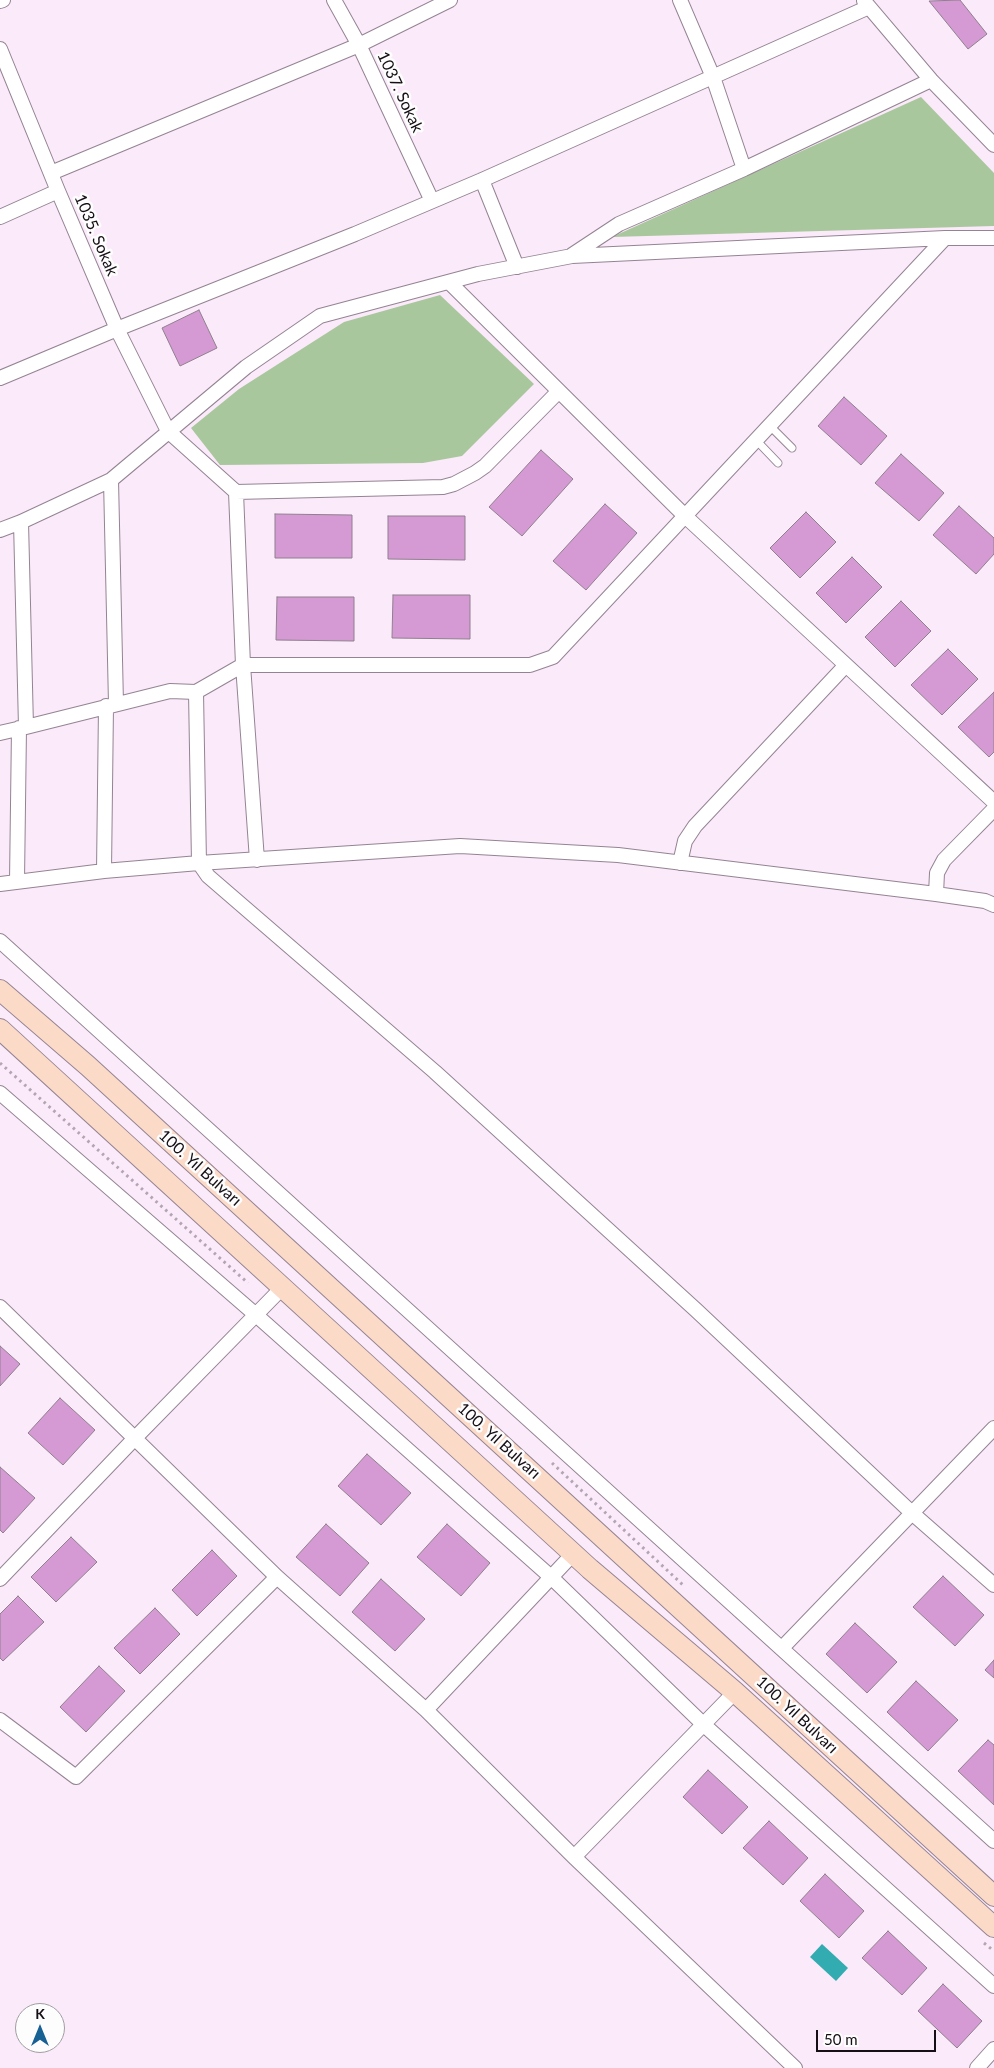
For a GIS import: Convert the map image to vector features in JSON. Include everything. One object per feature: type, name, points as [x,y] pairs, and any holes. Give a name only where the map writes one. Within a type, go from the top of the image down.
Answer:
[{"type":"main road","name":"100. Yıl Bulvarı","points":[[0,990],[117,1092],[994,1896]]},
{"type":"main road","name":"100. Yıl Bulvarı","points":[[0,1029],[573,1554],[734,1692],[994,1927]]},
{"type":"street","name":"1037. Sokak","points":[[334,0],[359,45],[432,201]]},
{"type":"street","points":[[51,173],[359,45],[450,0]]},
{"type":"street","points":[[680,0],[713,78],[744,169]]},
{"type":"street","points":[[0,378],[482,180],[713,78],[866,4],[931,80],[994,145]]},
{"type":"street","name":"1035. Sokak","points":[[1,55],[117,329],[168,431]]},
{"type":"street","points":[[572,256],[619,224],[744,169],[931,80]]},
{"type":"street","points":[[482,180],[517,267]]},
{"type":"street","points":[[0,217],[58,191]]},
{"type":"street","points":[[0,733],[170,691],[196,692],[243,665],[530,665],[553,657],[946,238]]},
{"type":"street","points":[[0,530],[111,480],[246,367],[320,316],[450,283],[478,274],[572,256],[946,238],[994,238]]},
{"type":"street","points":[[450,283],[685,516],[994,802]]},
{"type":"street","points":[[168,431],[236,492],[443,487],[454,484],[485,466],[559,391]]},
{"type":"street","points":[[104,870],[111,705],[111,480]]},
{"type":"street","points":[[236,492],[243,665],[257,860]]},
{"type":"street","points":[[17,881],[22,728],[21,522]]},
{"type":"street","points":[[680,862],[685,841],[694,826],[846,665]]},
{"type":"street","points":[[196,692],[199,862],[208,876],[435,1072],[696,1310],[912,1513],[994,1585]]},
{"type":"street","points":[[936,894],[937,874],[944,860],[994,809]]},
{"type":"street","points":[[0,884],[104,870],[199,862],[257,860],[460,846],[618,855],[936,894],[985,901],[994,905]]},
{"type":"street","points":[[0,941],[994,1840]]},
{"type":"street","points":[[0,1093],[256,1315],[551,1577],[703,1724],[994,1986]]},
{"type":"street","points":[[0,1579],[283,1287]]},
{"type":"street","points":[[0,1307],[277,1577],[426,1710],[574,1857],[795,2068]]},
{"type":"street","points":[[782,1648],[994,1428]]},
{"type":"street","points":[[426,1710],[573,1554]]},
{"type":"street","points":[[0,1720],[76,1777],[277,1577]]},
{"type":"street","points":[[574,1857],[734,1692]]},
{"type":"street","points":[[977,2068],[994,2050]]},
{"type":"lane","points":[[770,426],[792,448]]},
{"type":"lane","points":[[756,440],[778,463]]},
{"type":"path","points":[[0,1062],[251,1285]]},
{"type":"green space","points":[[921,97],[994,173],[994,226],[612,237]]},
{"type":"green space","points":[[440,295],[534,384],[462,456],[423,463],[220,465],[191,428],[239,389],[344,322]]},
{"type":"water","points":[[822,1944],[848,1968],[836,1981],[810,1957]]},
{"type":"building","points":[[960,0],[987,34],[968,49],[929,1]]},
{"type":"building","points":[[199,310],[217,348],[180,366],[162,328]]},
{"type":"building","points":[[844,397],[887,436],[861,465],[818,426]]},
{"type":"building","points":[[541,450],[573,479],[522,536],[489,507]]},
{"type":"building","points":[[901,454],[944,493],[919,521],[875,483]]},
{"type":"building","points":[[605,504],[637,533],[586,590],[553,561]]},
{"type":"building","points":[[959,506],[994,538],[994,554],[976,574],[933,535]]},
{"type":"building","points":[[806,512],[836,542],[800,578],[770,548]]},
{"type":"building","points":[[275,514],[352,515],[352,558],[275,558]]},
{"type":"building","points":[[388,516],[465,516],[465,560],[388,559]]},
{"type":"building","points":[[852,557],[882,587],[846,623],[816,593]]},
{"type":"building","points":[[393,595],[470,595],[470,639],[392,638]]},
{"type":"building","points":[[277,597],[354,597],[354,641],[276,640]]},
{"type":"building","points":[[901,601],[931,631],[895,667],[865,637]]},
{"type":"building","points":[[948,649],[978,679],[942,715],[911,685]]},
{"type":"building","points":[[994,692],[994,752],[989,757],[958,727]]},
{"type":"building","points":[[0,1346],[20,1364],[0,1386]]},
{"type":"building","points":[[60,1398],[95,1430],[63,1465],[28,1433]]},
{"type":"building","points":[[367,1454],[411,1493],[381,1525],[338,1486]]},
{"type":"building","points":[[0,1467],[35,1498],[3,1533],[0,1530]]},
{"type":"building","points":[[326,1524],[369,1563],[340,1596],[296,1557]]},
{"type":"building","points":[[447,1524],[490,1563],[461,1596],[417,1557]]},
{"type":"building","points":[[71,1537],[97,1562],[56,1602],[31,1577]]},
{"type":"building","points":[[212,1550],[237,1576],[197,1616],[172,1590]]},
{"type":"building","points":[[943,1576],[984,1615],[955,1646],[913,1607]]},
{"type":"building","points":[[381,1579],[425,1619],[395,1651],[352,1612]]},
{"type":"building","points":[[18,1596],[44,1622],[3,1661],[0,1658],[0,1614]]},
{"type":"building","points":[[155,1608],[180,1634],[140,1674],[114,1648]]},
{"type":"building","points":[[855,1623],[897,1662],[867,1693],[826,1654]]},
{"type":"building","points":[[994,1660],[994,1678],[985,1670]]},
{"type":"building","points":[[99,1666],[125,1691],[86,1732],[60,1707]]},
{"type":"building","points":[[916,1681],[958,1720],[928,1751],[887,1712]]},
{"type":"building","points":[[988,1740],[994,1745],[994,1805],[958,1771]]},
{"type":"building","points":[[708,1770],[748,1807],[722,1834],[683,1797]]},
{"type":"building","points":[[769,1821],[808,1858],[783,1885],[743,1848]]},
{"type":"building","points":[[825,1874],[864,1911],[839,1938],[800,1901]]},
{"type":"building","points":[[888,1931],[927,1968],[902,1995],[862,1958]]},
{"type":"building","points":[[943,1984],[982,2021],[957,2048],[918,2011]]}]
